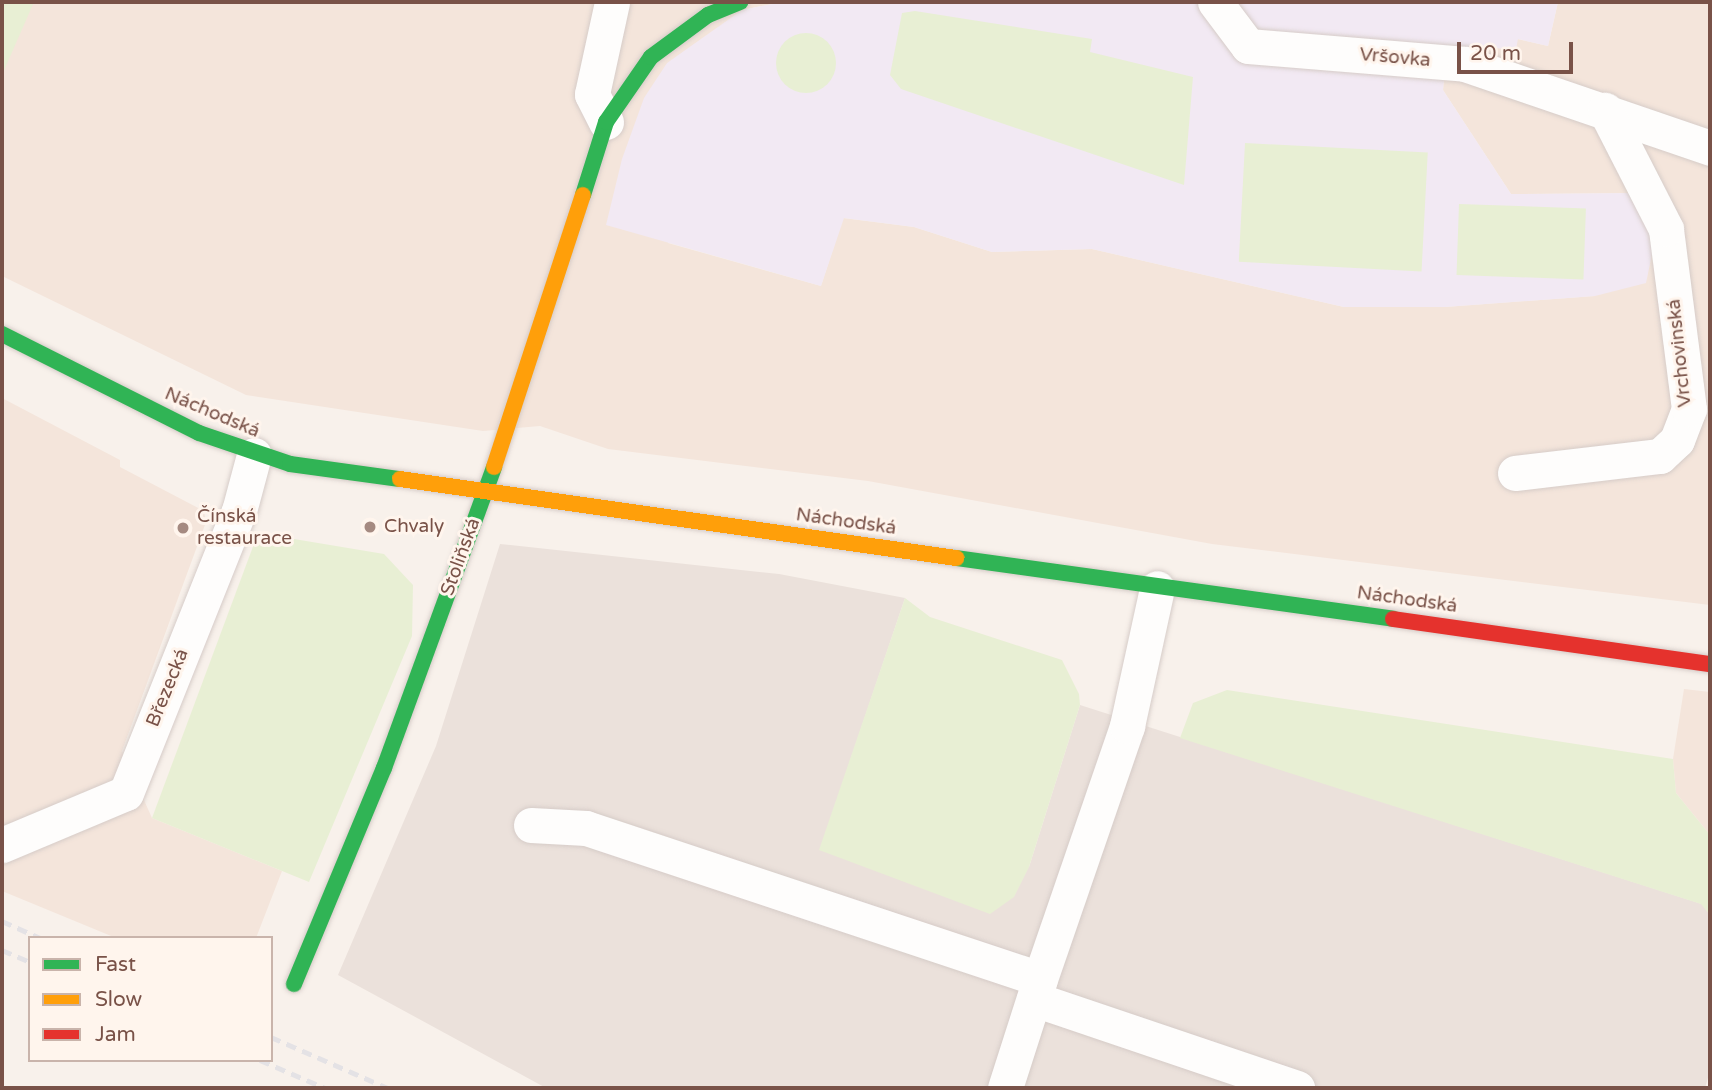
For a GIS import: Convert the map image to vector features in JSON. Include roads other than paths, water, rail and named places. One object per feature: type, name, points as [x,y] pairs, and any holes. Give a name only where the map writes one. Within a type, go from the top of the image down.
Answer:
[{"type":"main road","name":"Stoliňská","points":[[293,984],[384,768],[485,493],[606,122],[651,57],[708,15],[740,2]]},
{"type":"main road","name":"Náchodská","points":[[2,334],[187,427],[254,455],[485,493],[1710,664]]},
{"type":"street","points":[[606,122],[592,94],[612,2]]},
{"type":"street","name":"Vršovka","points":[[1215,2],[1248,46],[1465,64],[1710,148]]},
{"type":"street","name":"Vrchovinská","points":[[1516,473],[1660,456],[1677,440],[1689,409],[1665,229],[1605,110]]},
{"type":"street","name":"Březecká","points":[[2,845],[126,793],[239,511],[254,455]]},
{"type":"street","points":[[1005,1088],[1127,726],[1157,588]]},
{"type":"street","points":[[531,825],[586,828],[1037,989],[1297,1088]]},
{"type":"railway","points":[[2,921],[36,936]]},
{"type":"railway","points":[[2,950],[28,961]]},
{"type":"railway","points":[[273,1038],[388,1088]]},
{"type":"railway","points":[[265,1062],[325,1088]]},
{"type":"place","name":"Chvaly","points":[[370,527]]},
{"type":"place","name":"Čínská restaurace","points":[[183,528]]}]
